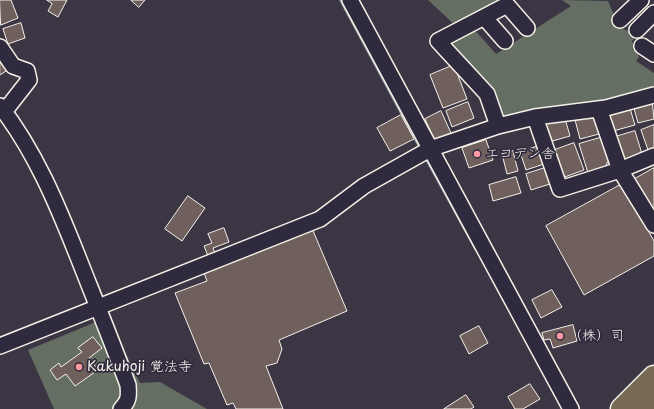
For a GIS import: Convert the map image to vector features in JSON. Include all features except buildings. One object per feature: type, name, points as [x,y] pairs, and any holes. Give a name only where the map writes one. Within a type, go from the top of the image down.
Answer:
[{"type":"highway","points":[[622,409],[654,377]]},
{"type":"highway","points":[[646,409],[654,401]]},
{"type":"street","points":[[350,0],[571,409]]},
{"type":"street","points":[[620,20],[641,0]]},
{"type":"street","points":[[498,126],[487,94],[438,41],[507,5],[527,28]]},
{"type":"street","points":[[637,30],[654,13]]},
{"type":"street","points":[[484,17],[505,41]]},
{"type":"street","points":[[0,47],[13,66],[27,71],[29,80],[2,109],[18,129],[53,195],[98,307],[128,385],[129,395],[127,403],[121,409]]},
{"type":"street","points":[[0,346],[320,219],[364,186],[430,149],[498,126],[535,116],[599,109],[654,96]]},
{"type":"street","points":[[599,109],[620,170],[654,225]]},
{"type":"street","points":[[535,116],[560,189],[620,170],[654,156]]},
{"type":"green space","points":[[428,0],[508,0],[457,27]]},
{"type":"green space","points":[[562,0],[608,1],[619,27],[637,35],[632,41],[639,57],[636,61],[654,73],[654,90],[613,102],[500,122],[444,43],[472,27],[496,54],[571,6]]},
{"type":"green space","points":[[108,317],[140,383],[160,382],[207,409],[54,409],[28,350]]},
{"type":"waterway","points":[[341,0],[421,149]]},
{"type":"waterway","points":[[425,156],[476,249]]},
{"type":"place","name":"エコデン舎","points":[[477,154]]},
{"type":"place","name":"（株）司","points":[[560,336]]},
{"type":"place","name":"Kakuhoji 覚法寺","points":[[79,367]]}]
